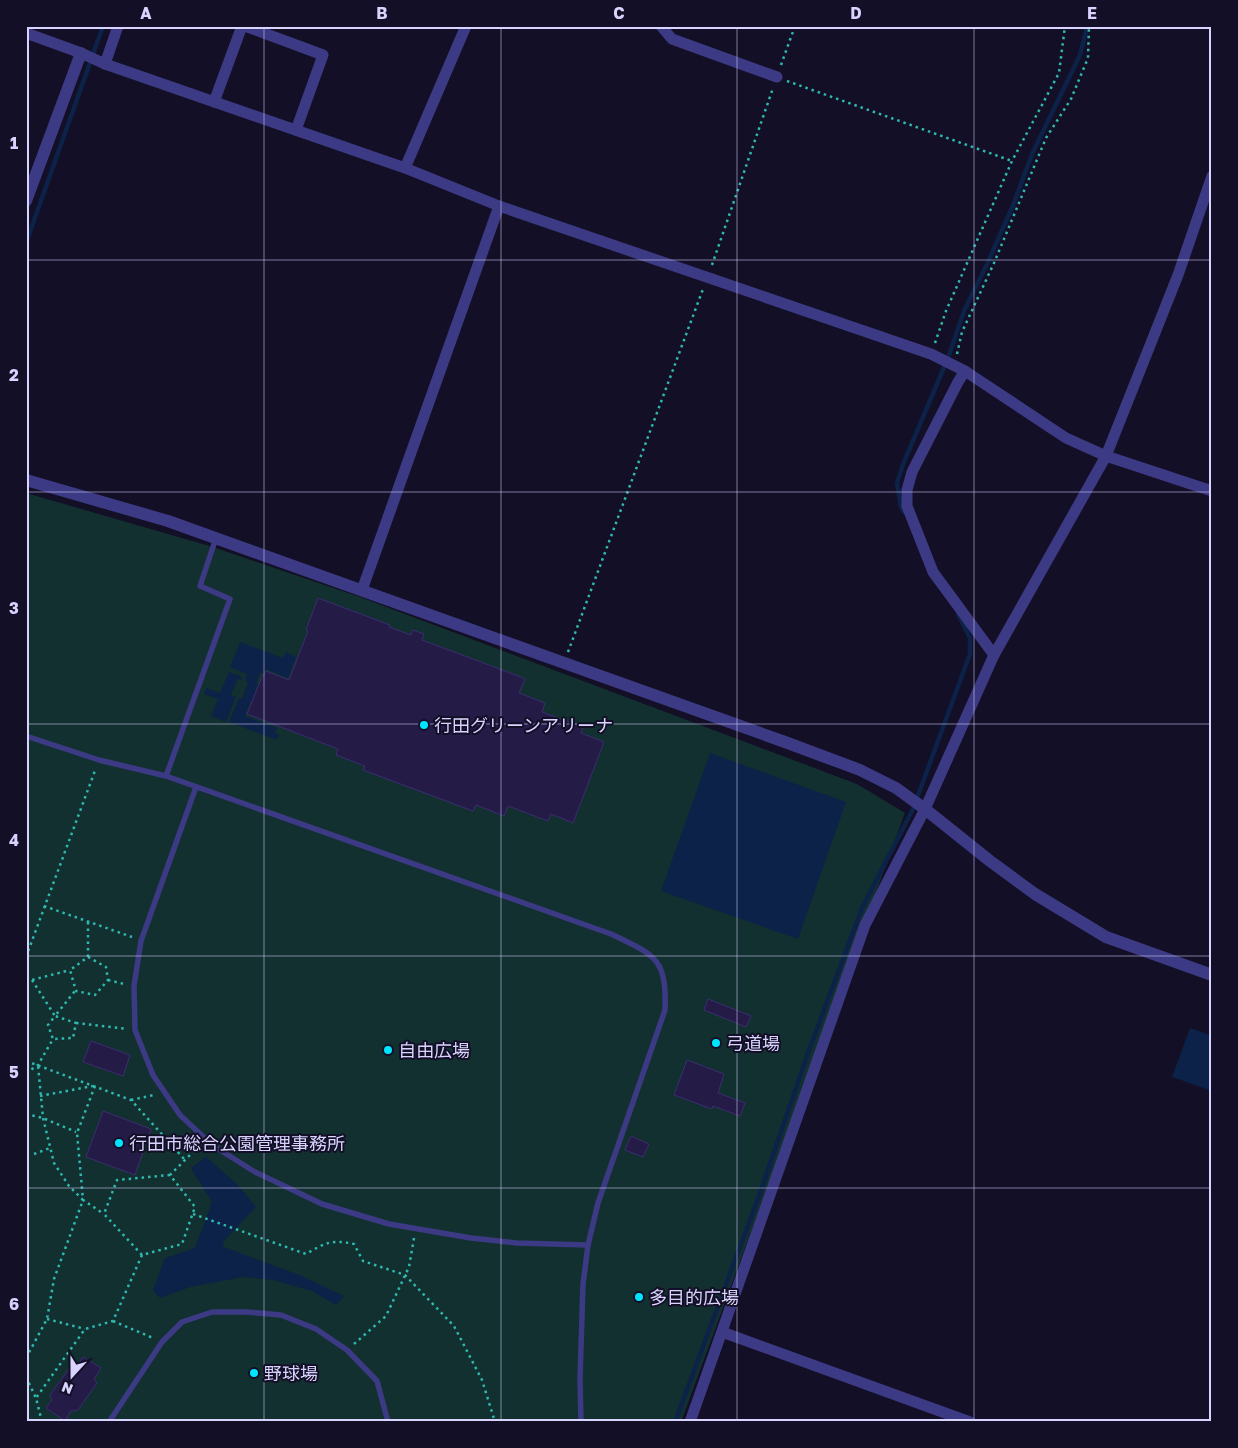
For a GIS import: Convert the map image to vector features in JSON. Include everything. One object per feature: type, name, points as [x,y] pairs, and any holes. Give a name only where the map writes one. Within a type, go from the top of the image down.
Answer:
[{"type":"street","points":[[105,64],[118,26]]},
{"type":"street","points":[[214,102],[243,26],[324,55],[296,130]]},
{"type":"street","points":[[405,168],[466,26]]},
{"type":"street","points":[[660,26],[672,39],[776,77]]},
{"type":"street","points":[[27,30],[105,64],[405,168],[499,206],[931,354],[960,369],[1066,438],[1106,456],[1212,491]]},
{"type":"street","points":[[26,202],[81,53]]},
{"type":"street","points":[[690,1422],[865,925],[925,809],[994,655],[1106,456],[1178,275],[1212,176]]},
{"type":"street","points":[[362,590],[499,206]]},
{"type":"street","points":[[960,369],[958,382],[912,472],[907,490],[908,506],[933,572],[994,655]]},
{"type":"street","points":[[26,480],[168,521],[776,738],[860,770],[896,788],[1034,894],[1106,937],[1212,976]]},
{"type":"street","points":[[722,1332],[970,1422]]},
{"type":"lane","points":[[166,776],[230,599],[200,586],[216,538]]},
{"type":"lane","points":[[26,736],[99,760],[166,776],[611,934],[648,952],[660,966],[666,989],[665,1010],[598,1203],[588,1245],[582,1284],[581,1422]]},
{"type":"lane","points":[[196,787],[141,941],[134,986],[135,1030],[153,1075],[180,1115],[212,1145],[254,1172],[322,1204],[388,1224],[498,1241],[588,1245]]},
{"type":"lane","points":[[109,1422],[162,1342],[182,1322],[212,1312],[247,1312],[281,1315],[316,1329],[347,1350],[377,1381],[388,1422]]},
{"type":"path","points":[[776,77],[796,26]]},
{"type":"path","points":[[931,354],[946,311],[1012,161],[1059,73],[1065,26]]},
{"type":"path","points":[[960,369],[962,332],[994,263],[1046,138],[1071,99],[1088,58],[1089,26]]},
{"type":"path","points":[[26,957],[99,760]]},
{"type":"path","points":[[44,906],[141,941]]},
{"type":"path","points":[[88,922],[88,957]]},
{"type":"path","points":[[26,978],[32,980],[70,970],[88,957]]},
{"type":"path","points":[[76,991],[95,995],[108,980],[106,967],[88,957]]},
{"type":"path","points":[[70,970],[76,991]]},
{"type":"path","points":[[32,980],[55,1016],[76,1023],[135,1030]]},
{"type":"path","points":[[108,980],[134,986]]},
{"type":"path","points":[[26,1073],[38,1065],[53,1039],[48,1025],[76,991]]},
{"type":"path","points":[[53,1039],[73,1038],[76,1023]]},
{"type":"path","points":[[26,1061],[131,1100],[185,1160]]},
{"type":"path","points":[[38,1065],[43,1118],[54,1163],[68,1186],[83,1200],[104,1214],[142,1255]]},
{"type":"path","points":[[40,1096],[94,1086]]},
{"type":"path","points":[[26,1358],[47,1319],[54,1279],[83,1200],[77,1133],[94,1086]]},
{"type":"path","points":[[131,1100],[164,1092]]},
{"type":"path","points":[[26,1114],[43,1118],[77,1133]]},
{"type":"path","points":[[104,1214],[117,1180],[170,1175],[206,1139]]},
{"type":"path","points":[[34,1154],[50,1148]]},
{"type":"path","points":[[142,1255],[182,1244],[193,1214],[195,1208],[170,1175]]},
{"type":"path","points":[[193,1214],[306,1254],[327,1242],[339,1241],[354,1244],[362,1261],[405,1275],[454,1326],[482,1380],[495,1422]]},
{"type":"path","points":[[347,1350],[386,1316],[409,1267],[412,1251]]},
{"type":"path","points":[[113,1322],[142,1255]]},
{"type":"path","points":[[47,1319],[85,1329],[113,1322],[162,1342]]},
{"type":"path","points":[[36,1398],[85,1329]]},
{"type":"path","points":[[26,1377],[36,1398],[42,1422]]},
{"type":"green space","points":[[26,493],[213,547],[360,597],[857,784],[905,813],[681,1422],[26,1422]]},
{"type":"water","points":[[240,642],[283,658],[286,652],[296,657],[288,678],[266,669],[264,674],[260,672],[256,684],[259,685],[245,716],[277,728],[275,733],[279,735],[277,740],[229,722],[239,698],[242,699],[248,682],[245,680],[247,674],[230,667]]},
{"type":"water","points":[[229,672],[242,677],[241,680],[238,679],[231,695],[236,697],[226,722],[211,716],[218,699],[204,694],[206,688],[220,693]]},
{"type":"water","points":[[710,753],[846,802],[798,939],[661,891]]},
{"type":"water","points":[[1190,1028],[1212,1036],[1212,1091],[1172,1077]]},
{"type":"water","points":[[206,1157],[238,1185],[256,1207],[223,1242],[224,1247],[302,1276],[344,1296],[336,1305],[312,1291],[273,1280],[243,1277],[190,1287],[160,1298],[153,1290],[165,1258],[195,1248],[212,1202],[191,1168]]},
{"type":"building","points":[[318,598],[390,625],[389,627],[411,635],[413,630],[424,634],[422,640],[525,679],[519,693],[545,703],[542,712],[583,727],[581,733],[604,742],[573,823],[551,814],[548,821],[508,806],[504,816],[476,805],[473,811],[363,770],[365,766],[336,755],[338,749],[247,714],[263,674],[266,671],[289,680],[308,631],[306,630]]},
{"type":"building","points":[[708,999],[751,1016],[746,1027],[704,1010]]},
{"type":"building","points":[[91,1041],[130,1055],[123,1076],[83,1062]]},
{"type":"building","points":[[687,1060],[724,1074],[718,1093],[745,1103],[740,1116],[713,1106],[712,1109],[674,1095]]},
{"type":"building","name":"行田市総合公園管理事務所","points":[[103,1111],[151,1129],[135,1175],[86,1157]]},
{"type":"building","points":[[631,1136],[649,1144],[643,1157],[625,1150]]},
{"type":"building","points":[[83,1357],[101,1368],[94,1379],[97,1383],[78,1410],[71,1411],[65,1421],[46,1408],[52,1400],[50,1395],[71,1366],[76,1368]]},
{"type":"waterway","points":[[26,243],[103,26]]},
{"type":"waterway","points":[[904,512],[901,507],[897,483],[904,462],[948,358],[964,311],[1014,203],[1032,154],[1080,55],[1086,31],[1085,26]]},
{"type":"waterway","points":[[675,1422],[759,1196],[808,1053],[862,908],[913,809],[970,654],[970,638],[958,614]]},
{"type":"place","name":"行田グリーンアリーナ","points":[[424,725]]},
{"type":"place","name":"弓道場","points":[[716,1043]]},
{"type":"place","name":"自由広場","points":[[388,1050]]},
{"type":"place","name":"行田市総合公園管理事務所","points":[[119,1143]]},
{"type":"place","name":"多目的広場","points":[[639,1297]]},
{"type":"place","name":"野球場","points":[[254,1373]]}]
